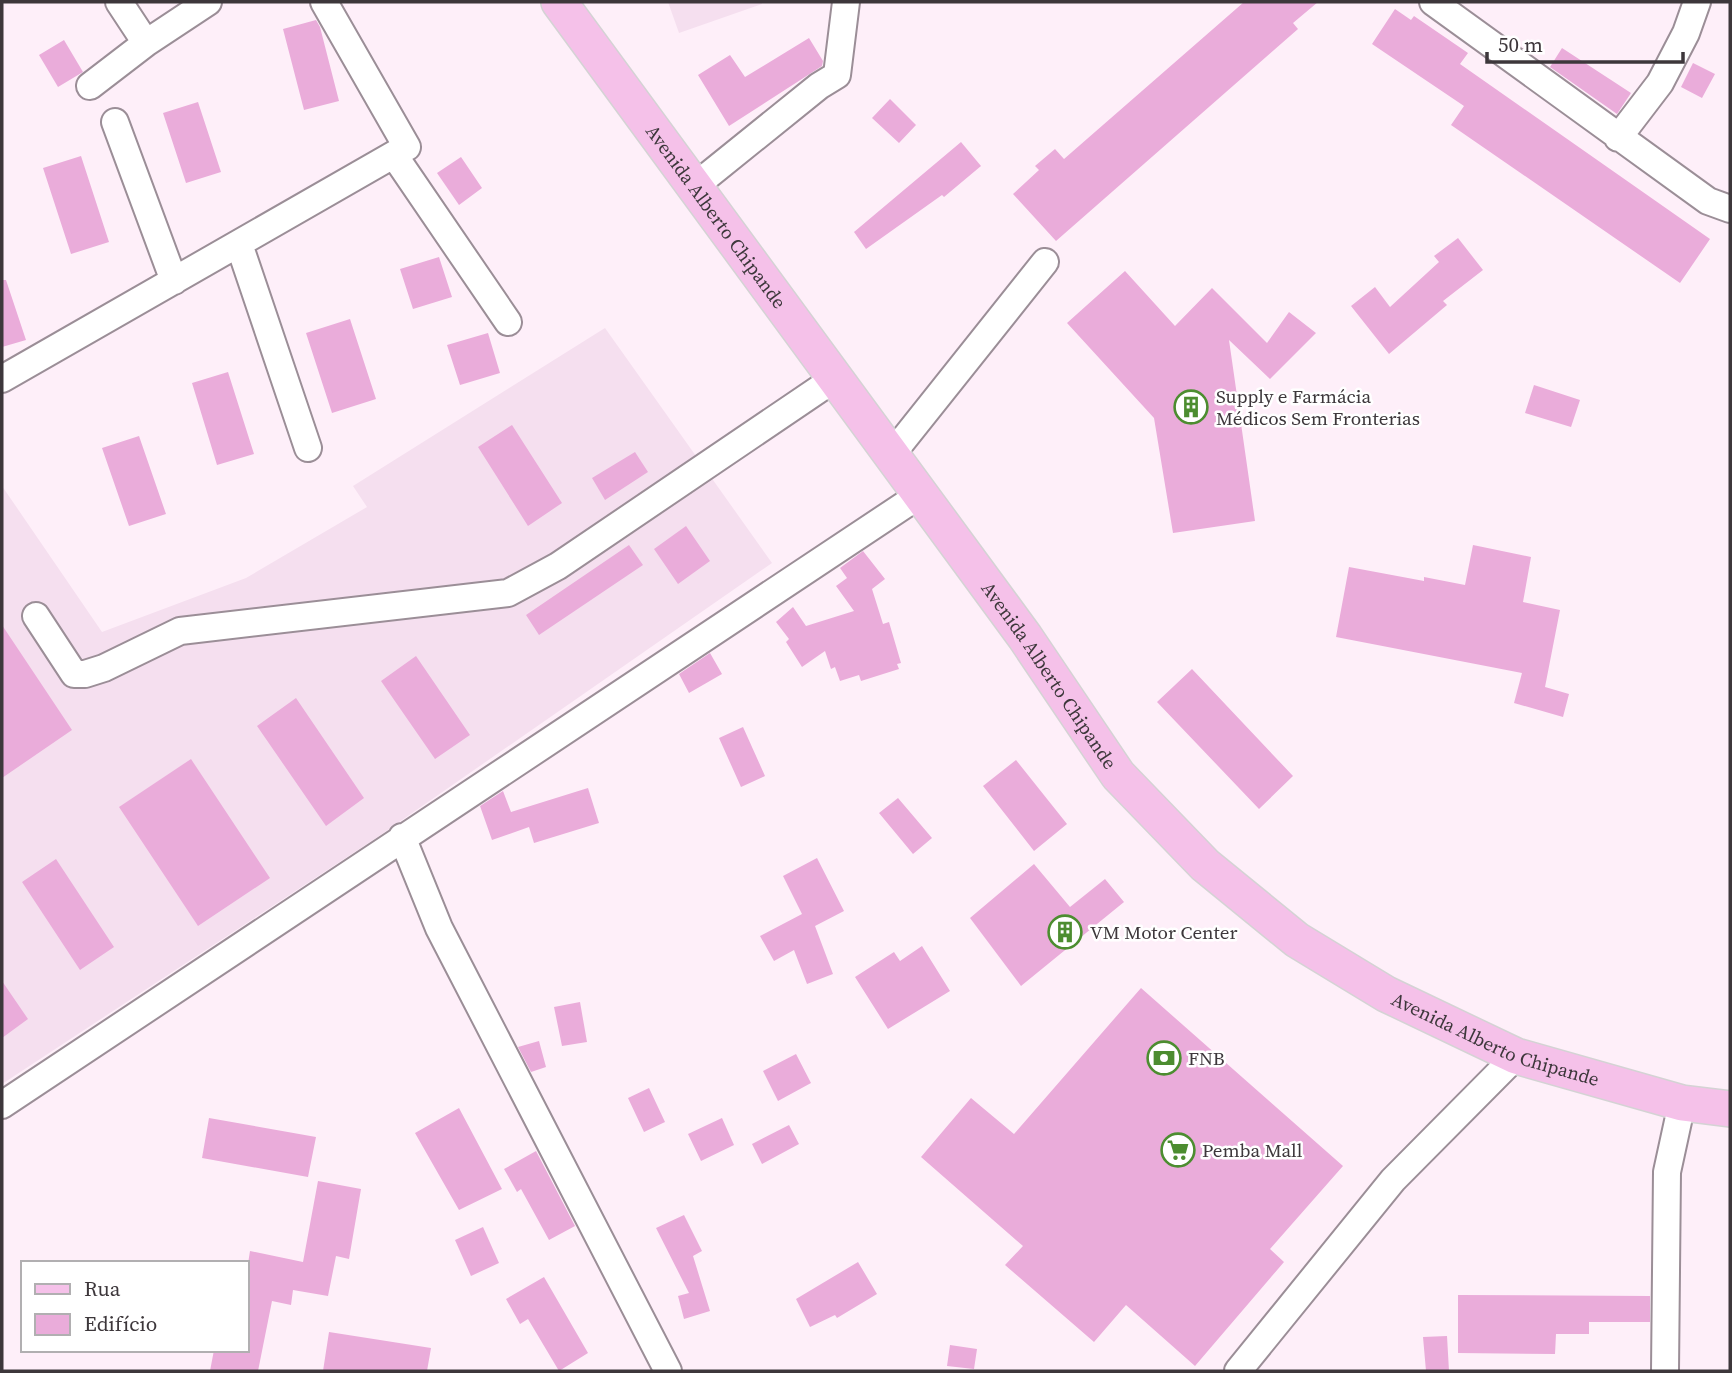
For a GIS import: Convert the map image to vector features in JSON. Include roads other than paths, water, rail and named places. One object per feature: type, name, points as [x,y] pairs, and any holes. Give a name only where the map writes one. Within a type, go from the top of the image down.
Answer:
[{"type":"main road","name":"Avenida Alberto Chipande","points":[[559,2],[1026,637],[1118,775],[1205,865],[1297,940],[1385,994],[1516,1056],[1682,1103],[1730,1109]]},
{"type":"street","points":[[119,2],[146,43]]},
{"type":"street","points":[[90,86],[146,43],[208,2]]},
{"type":"street","points":[[2,379],[407,148],[324,2]]},
{"type":"street","points":[[695,186],[818,86],[837,75],[846,2]]},
{"type":"street","points":[[1433,2],[1708,201],[1730,209]]},
{"type":"street","points":[[1618,138],[1660,83],[1686,33],[1697,2]]},
{"type":"street","points":[[115,122],[174,281]]},
{"type":"street","points":[[394,155],[508,322]]},
{"type":"street","points":[[239,244],[308,448]]},
{"type":"street","points":[[892,454],[1045,262]]},
{"type":"street","points":[[36,616],[74,674],[85,674],[104,668],[180,631],[508,593],[558,566],[837,377]]},
{"type":"street","points":[[2,1105],[921,494]]},
{"type":"street","points":[[402,837],[439,928],[668,1371]]},
{"type":"street","points":[[1238,1371],[1393,1180],[1516,1056]]},
{"type":"street","points":[[1665,1371],[1667,1172],[1682,1103]]},
{"type":"place","name":"Supply e Farmácia Médicos Sem Fronterias","points":[[1191,407]]},
{"type":"place","name":"VM Motor Center","points":[[1065,932]]},
{"type":"place","name":"FNB","points":[[1164,1058]]},
{"type":"place","name":"Pemba Mall","points":[[1178,1150]]}]
